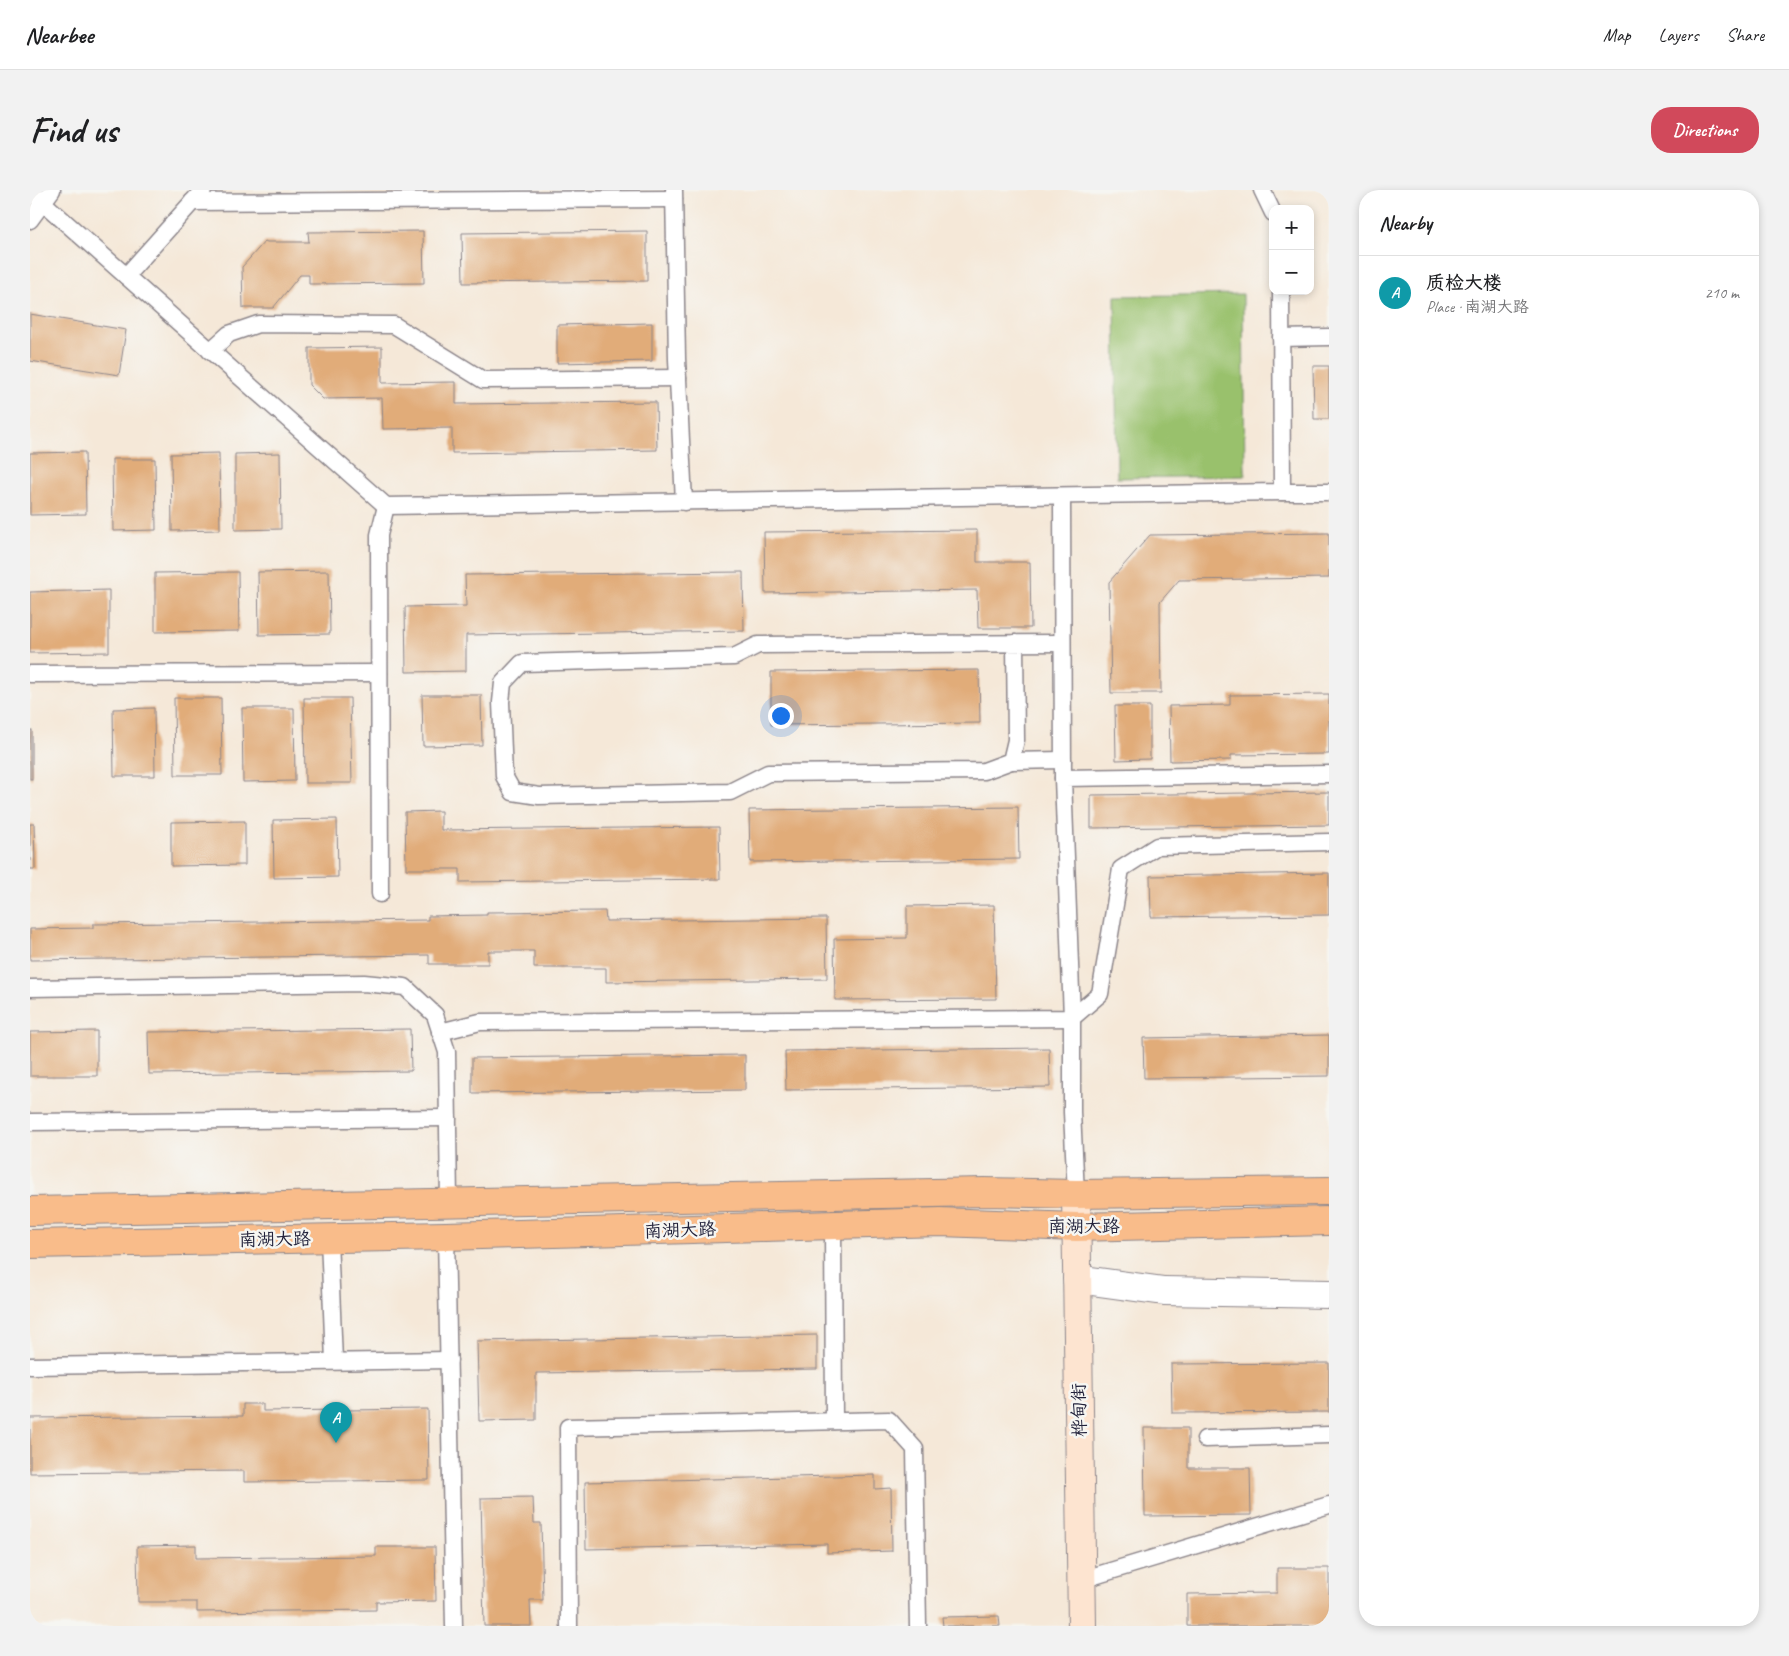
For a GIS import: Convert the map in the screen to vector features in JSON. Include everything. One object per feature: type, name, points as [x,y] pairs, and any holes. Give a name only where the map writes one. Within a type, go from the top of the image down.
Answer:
[{"type":"main road","name":"南湖大路","points":[[30,1211],[984,1192],[1076,1194],[1329,1191]]},
{"type":"main road","name":"南湖大路","points":[[30,1244],[446,1236],[940,1222],[1076,1227],[1329,1221]]},
{"type":"street","name":"桦甸街","points":[[1076,1194],[1082,1626]]},
{"type":"street","points":[[1077,1280],[1164,1291],[1329,1294]]},
{"type":"lane","points":[[126,276],[203,190]]},
{"type":"lane","points":[[1262,190],[1269,205]]},
{"type":"lane","points":[[30,191],[48,197],[126,276],[386,506],[1329,492]]},
{"type":"lane","points":[[192,202],[674,195],[678,378],[684,502]]},
{"type":"lane","points":[[30,220],[48,197]]},
{"type":"lane","points":[[1281,295],[1282,492]]},
{"type":"lane","points":[[210,350],[229,334],[258,324],[394,325],[483,380],[678,378]]},
{"type":"lane","points":[[1281,338],[1329,337]]},
{"type":"lane","points":[[1062,496],[1063,778],[1076,1194]]},
{"type":"lane","points":[[380,894],[379,535],[386,506]]},
{"type":"lane","points":[[1011,761],[1016,740],[1015,643]]},
{"type":"lane","points":[[1062,643],[758,645],[734,656],[522,663],[503,683],[501,702],[504,776],[513,792],[539,796],[730,792],[768,773],[984,770],[1011,761],[1063,760]]},
{"type":"lane","points":[[30,674],[379,673]]},
{"type":"lane","points":[[1063,778],[1329,774]]},
{"type":"lane","points":[[440,1032],[480,1022],[1072,1018],[1100,994],[1121,869],[1157,846],[1329,842]]},
{"type":"lane","points":[[30,988],[364,983],[405,987],[435,1015],[447,1052],[449,1203]]},
{"type":"lane","points":[[30,1122],[448,1118]]},
{"type":"lane","points":[[833,1225],[834,1421]]},
{"type":"lane","points":[[446,1236],[454,1626]]},
{"type":"lane","points":[[329,1238],[334,1361]]},
{"type":"lane","points":[[30,1366],[449,1360]]},
{"type":"lane","points":[[569,1626],[568,1427],[889,1420],[915,1449],[918,1626]]},
{"type":"lane","points":[[1205,1439],[1329,1435]]},
{"type":"lane","points":[[1081,1580],[1329,1505]]},
{"type":"green space","points":[[1243,294],[1245,476],[1117,478],[1115,296]]},
{"type":"building","points":[[423,231],[424,283],[309,284],[309,275],[300,275],[273,308],[243,308],[242,267],[265,241],[309,242],[308,232]]},
{"type":"building","points":[[647,231],[647,281],[463,283],[462,233]]},
{"type":"building","points":[[30,314],[126,330],[119,375],[30,361]]},
{"type":"building","points":[[652,323],[652,361],[557,363],[557,325]]},
{"type":"building","points":[[382,347],[382,383],[456,382],[456,404],[656,402],[657,450],[452,453],[452,428],[383,429],[382,398],[323,399],[309,385],[309,348]]},
{"type":"building","points":[[1313,366],[1329,366],[1329,419],[1314,419]]},
{"type":"building","points":[[85,452],[86,514],[30,515],[30,453]]},
{"type":"building","points":[[219,453],[220,530],[172,531],[171,454]]},
{"type":"building","points":[[280,453],[281,529],[235,530],[235,454]]},
{"type":"building","points":[[112,459],[155,459],[156,530],[113,531]]},
{"type":"building","points":[[977,530],[977,562],[1030,562],[1031,628],[978,628],[977,590],[765,593],[764,532]]},
{"type":"building","points":[[1329,533],[1329,578],[1179,580],[1160,602],[1161,693],[1111,693],[1109,582],[1150,535]]},
{"type":"building","points":[[329,571],[330,634],[259,635],[258,572]]},
{"type":"building","points":[[238,572],[239,631],[155,632],[155,573]]},
{"type":"building","points":[[743,572],[744,631],[466,635],[466,671],[406,672],[405,607],[466,606],[465,575]]},
{"type":"building","points":[[109,590],[109,652],[30,653],[30,592]]},
{"type":"building","points":[[979,670],[980,723],[771,725],[771,672]]},
{"type":"building","points":[[1329,694],[1329,754],[1231,755],[1231,760],[1170,761],[1169,706],[1230,705],[1230,695]]},
{"type":"building","points":[[422,695],[481,695],[482,745],[423,746]]},
{"type":"building","points":[[174,698],[221,698],[222,775],[175,775]]},
{"type":"building","points":[[304,698],[350,698],[352,783],[305,783]]},
{"type":"building","points":[[1115,706],[1150,706],[1150,759],[1116,760]]},
{"type":"building","points":[[154,708],[155,776],[114,776],[113,709]]},
{"type":"building","points":[[242,708],[294,708],[295,781],[243,782]]},
{"type":"building","points":[[30,730],[32,730],[32,779],[30,779]]},
{"type":"building","points":[[1329,792],[1329,825],[1091,828],[1091,795]]},
{"type":"building","points":[[1018,807],[1019,859],[750,862],[749,810]]},
{"type":"building","points":[[441,811],[441,830],[719,827],[720,879],[460,882],[460,869],[406,869],[405,812]]},
{"type":"building","points":[[337,819],[338,877],[274,878],[273,820]]},
{"type":"building","points":[[245,821],[245,865],[171,866],[171,822]]},
{"type":"building","points":[[30,824],[34,824],[35,869],[30,869]]},
{"type":"building","points":[[1329,873],[1329,915],[1151,917],[1150,876]]},
{"type":"building","points":[[994,905],[996,999],[835,1000],[834,939],[907,938],[907,906]]},
{"type":"building","points":[[605,911],[606,921],[826,918],[827,979],[606,982],[606,968],[534,968],[534,951],[488,951],[488,964],[429,964],[429,955],[30,960],[30,929],[93,928],[93,924],[428,920],[428,916],[487,915],[487,912]]},
{"type":"building","points":[[410,1029],[411,1071],[149,1074],[148,1032]]},
{"type":"building","points":[[97,1031],[97,1076],[30,1076],[30,1032]]},
{"type":"building","points":[[1329,1035],[1329,1076],[1144,1078],[1143,1038]]},
{"type":"building","points":[[1049,1048],[1050,1087],[786,1090],[785,1051]]},
{"type":"building","points":[[745,1055],[745,1090],[472,1093],[472,1058]]},
{"type":"building","points":[[817,1335],[817,1369],[536,1373],[536,1420],[479,1421],[477,1341]]},
{"type":"building","points":[[1329,1363],[1329,1412],[1172,1413],[1171,1364]]},
{"type":"building","points":[[243,1404],[263,1404],[263,1411],[428,1409],[429,1480],[244,1482],[244,1471],[30,1473],[30,1418],[243,1416]]},
{"type":"building","points":[[1144,1428],[1188,1428],[1188,1468],[1250,1468],[1251,1515],[1145,1516]]},
{"type":"building","points":[[875,1475],[875,1489],[891,1488],[892,1551],[827,1553],[827,1544],[586,1549],[585,1482]]},
{"type":"building","points":[[533,1497],[534,1523],[541,1523],[543,1600],[530,1600],[531,1626],[484,1626],[481,1498]]},
{"type":"building","points":[[196,1545],[196,1558],[376,1556],[376,1547],[435,1547],[436,1601],[376,1602],[376,1610],[197,1612],[197,1602],[138,1602],[137,1546]]},
{"type":"building","points":[[1277,1568],[1329,1568],[1329,1626],[1187,1626],[1187,1594],[1277,1593]]},
{"type":"building","points":[[999,1616],[1000,1626],[943,1626],[942,1617]]},
{"type":"place","name":"质检大楼","points":[[336,1443]]}]
